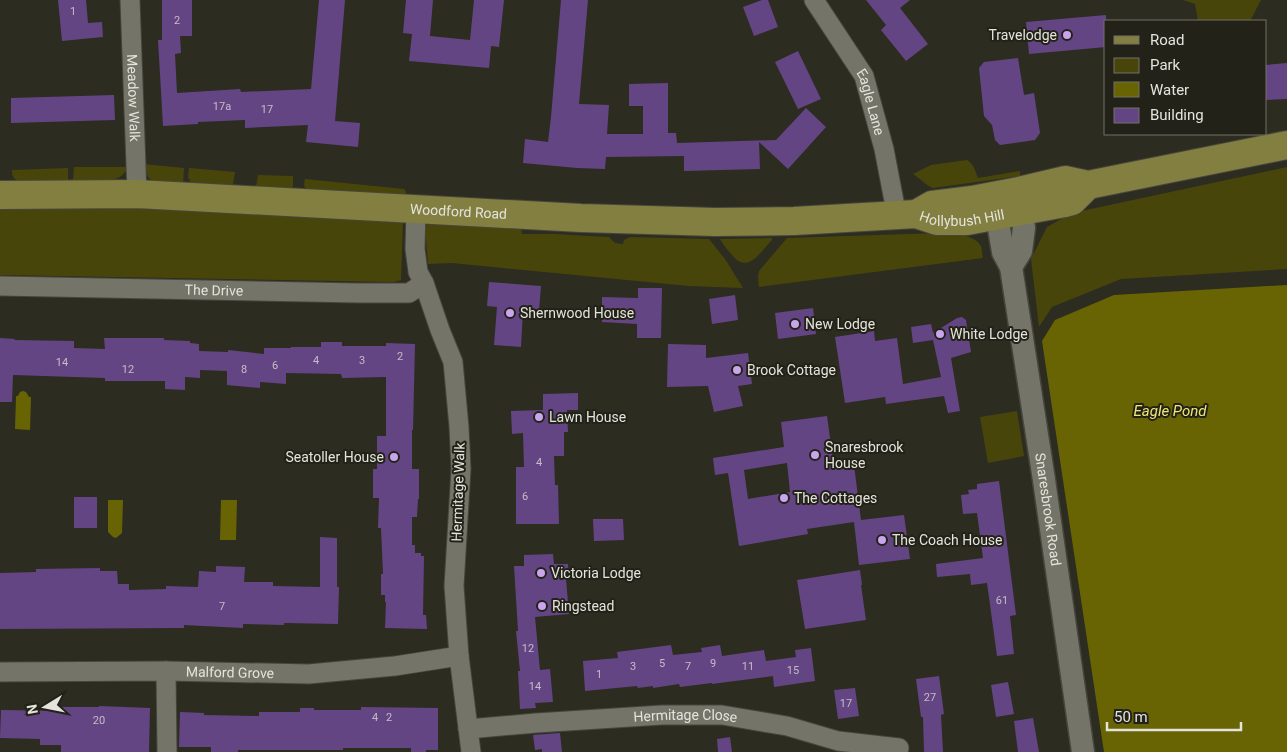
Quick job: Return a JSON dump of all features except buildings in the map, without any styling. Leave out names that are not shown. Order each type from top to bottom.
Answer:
[{"type":"main road","name":"Hollybush Hill","points":[[906,215],[937,221],[966,221],[1008,203],[1072,201],[1088,185],[1287,145]]},
{"type":"main road","name":"Woodford Road","points":[[0,195],[137,194],[598,219],[714,222],[794,221],[906,215]]},
{"type":"street","name":"Meadow Walk","points":[[130,0],[137,194]]},
{"type":"street","name":"Eagle Lane","points":[[814,0],[864,76],[884,150],[894,200],[906,215]]},
{"type":"street","name":"Snaresbrook Road","points":[[1008,203],[1024,228],[1021,251],[1010,268],[1043,470],[1083,752]]},
{"type":"street","name":"Hermitage Walk","points":[[416,209],[415,249],[418,272],[424,283],[452,362],[457,409],[461,469],[454,586],[459,656],[471,752]]},
{"type":"street","name":"The Drive","points":[[0,286],[410,293],[424,283]]},
{"type":"street","name":"Malford Grove","points":[[0,672],[166,671],[309,674],[394,666],[459,656]]},
{"type":"street","points":[[166,671],[167,752]]},
{"type":"street","name":"Hermitage Close","points":[[468,729],[662,716],[722,715],[787,726],[838,741],[899,748]]},
{"type":"green space","points":[[1183,0],[1261,0],[1251,20],[1198,20],[1195,4]]},
{"type":"green space","points":[[967,160],[973,166],[978,178],[1020,171],[1020,176],[933,188],[913,174],[931,165]]},
{"type":"green space","points":[[143,164],[184,168],[183,184],[154,182],[148,177]]},
{"type":"green space","points":[[74,167],[129,167],[118,178],[96,181],[73,180]]},
{"type":"green space","points":[[1287,167],[1287,269],[1121,279],[1052,307],[1039,327],[1031,259],[1047,227],[1072,213]]},
{"type":"green space","points":[[68,168],[68,180],[19,181],[14,178],[12,172],[12,170]]},
{"type":"green space","points":[[189,168],[235,172],[233,184],[231,186],[190,185],[190,179],[188,179]]},
{"type":"green space","points":[[258,175],[293,176],[293,186],[291,189],[256,187]]},
{"type":"green space","points":[[305,179],[404,189],[406,192],[402,196],[308,191],[304,186]]},
{"type":"green space","points":[[69,206],[189,209],[403,221],[401,280],[393,282],[0,275],[0,208]]},
{"type":"green space","points":[[433,222],[521,228],[522,234],[609,237],[615,243],[623,244],[624,240],[630,237],[709,239],[725,259],[743,288],[689,286],[452,263],[428,264],[425,226]]},
{"type":"green space","points":[[940,233],[963,235],[973,239],[981,246],[983,258],[759,287],[759,271],[787,238]]},
{"type":"green space","points":[[772,238],[754,260],[743,263],[732,255],[720,239]]},
{"type":"green space","points":[[1017,411],[1024,456],[988,463],[980,417]]},
{"type":"water","name":"Eagle Pond","points":[[1287,285],[1287,752],[1104,752],[1042,341],[1055,320],[1114,295]]},
{"type":"water","points":[[23,391],[31,397],[30,430],[15,429],[16,396]]},
{"type":"water","points":[[108,500],[123,500],[122,533],[116,538],[108,532]]},
{"type":"water","points":[[221,500],[237,500],[236,540],[220,540]]},
{"type":"place","name":"Travelodge","points":[[1067,35]]},
{"type":"place","name":"Shernwood House","points":[[510,313]]},
{"type":"place","name":"New Lodge","points":[[795,324]]},
{"type":"place","name":"White Lodge","points":[[940,334]]},
{"type":"place","name":"Brook Cottage","points":[[737,370]]},
{"type":"place","name":"Lawn House","points":[[539,417]]},
{"type":"place","name":"Snaresbrook House","points":[[815,455]]},
{"type":"place","name":"Seatoller House","points":[[394,457]]},
{"type":"place","name":"The Cottages","points":[[784,498]]},
{"type":"place","name":"The Coach House","points":[[882,540]]},
{"type":"place","name":"Victoria Lodge","points":[[541,573]]},
{"type":"place","name":"Ringstead","points":[[542,606]]}]
